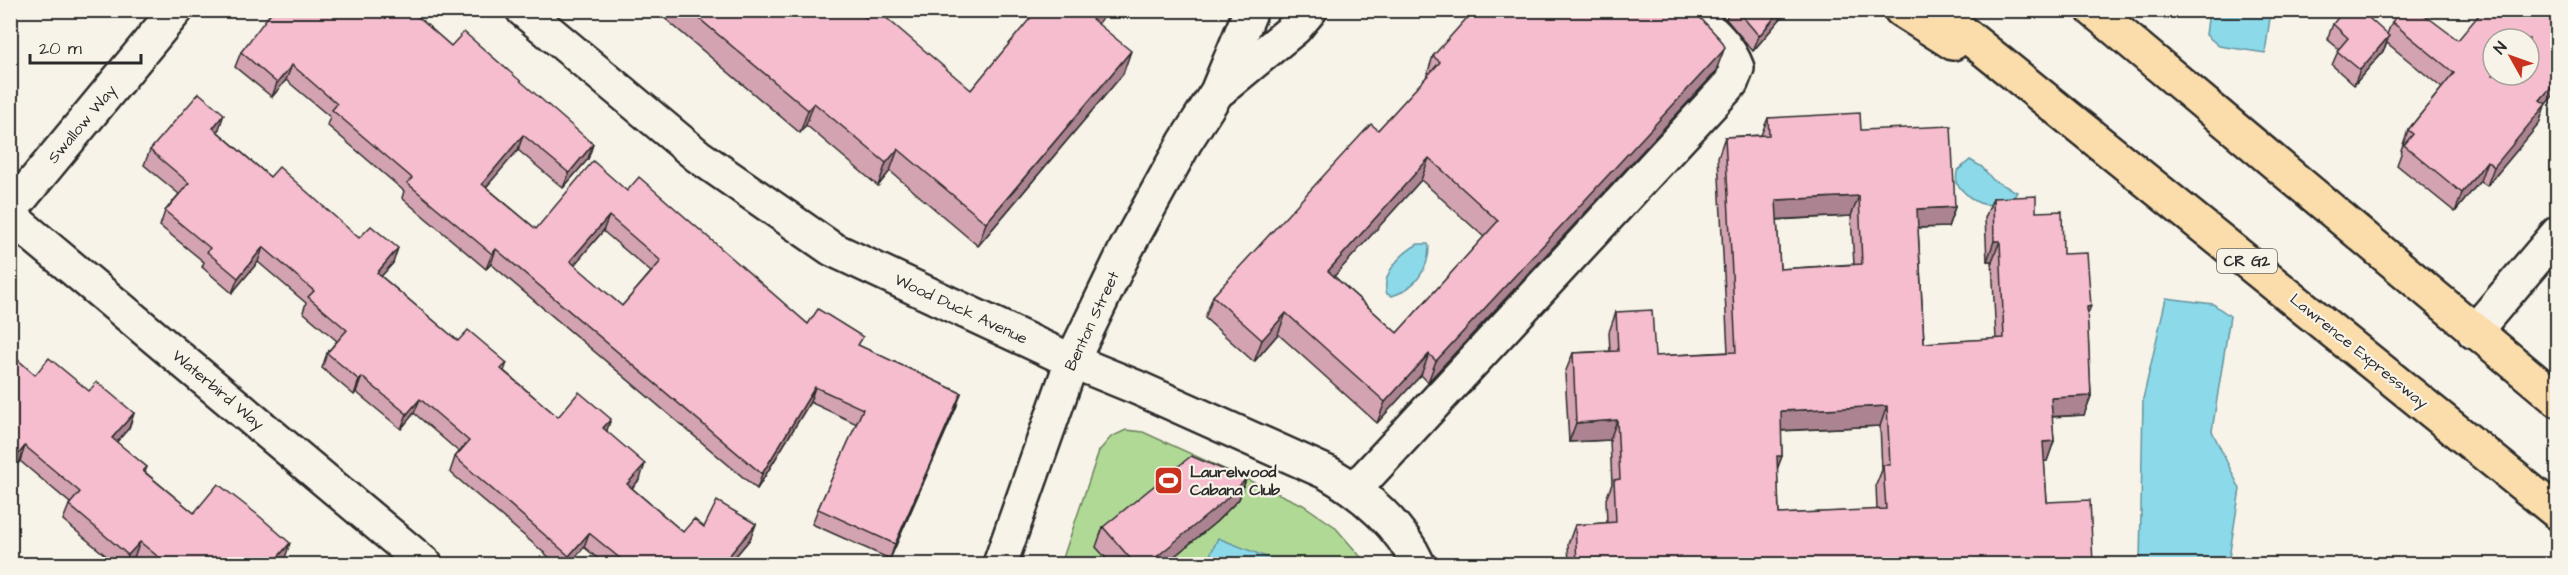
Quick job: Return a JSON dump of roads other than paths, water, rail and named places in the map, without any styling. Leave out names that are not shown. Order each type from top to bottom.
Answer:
[{"type":"highway","points":[[1901,10],[2059,111]]},
{"type":"highway","name":"Lawrence Expressway","points":[[1935,10],[2558,513]]},
{"type":"highway","points":[[2093,10],[2474,332],[2558,400]]},
{"type":"highway","points":[[2109,10],[2144,53]]},
{"type":"street","name":"Swallow Way","points":[[10,210],[177,10]]},
{"type":"street","name":"Wood Duck Avenue","points":[[523,10],[698,156],[832,249],[1072,361],[1307,464],[1355,489],[1409,543],[1418,564]]},
{"type":"street","name":"Benton Street","points":[[1000,564],[1072,361],[1126,249],[1185,142],[1217,92],[1251,10]]},
{"type":"street","name":"Benton Street","points":[[1217,92],[1295,28],[1310,10]]},
{"type":"street","points":[[1355,489],[1731,84],[1737,68],[1732,53],[1716,34],[1688,10]]},
{"type":"street","name":"Waterbird Way","points":[[10,216],[424,564]]},
{"type":"street","points":[[2474,332],[2558,233]]},
{"type":"water","points":[[2209,11],[2271,11],[2265,53],[2219,46],[2206,35]]},
{"type":"water","points":[[1970,160],[1982,167],[1993,180],[2017,192],[2011,202],[1986,205],[1973,200],[1962,190],[1956,183],[1957,171]]},
{"type":"water","points":[[1418,244],[1428,244],[1429,247],[1423,271],[1407,289],[1392,296],[1387,294],[1387,279],[1394,265]]},
{"type":"water","points":[[2166,298],[2213,304],[2230,316],[2212,431],[2240,489],[2228,564],[2140,564],[2143,399]]},
{"type":"water","points":[[1218,538],[1284,564],[1206,564]]},
{"type":"place","name":"Laurelwood Cabana Club","points":[[1169,481]]}]
